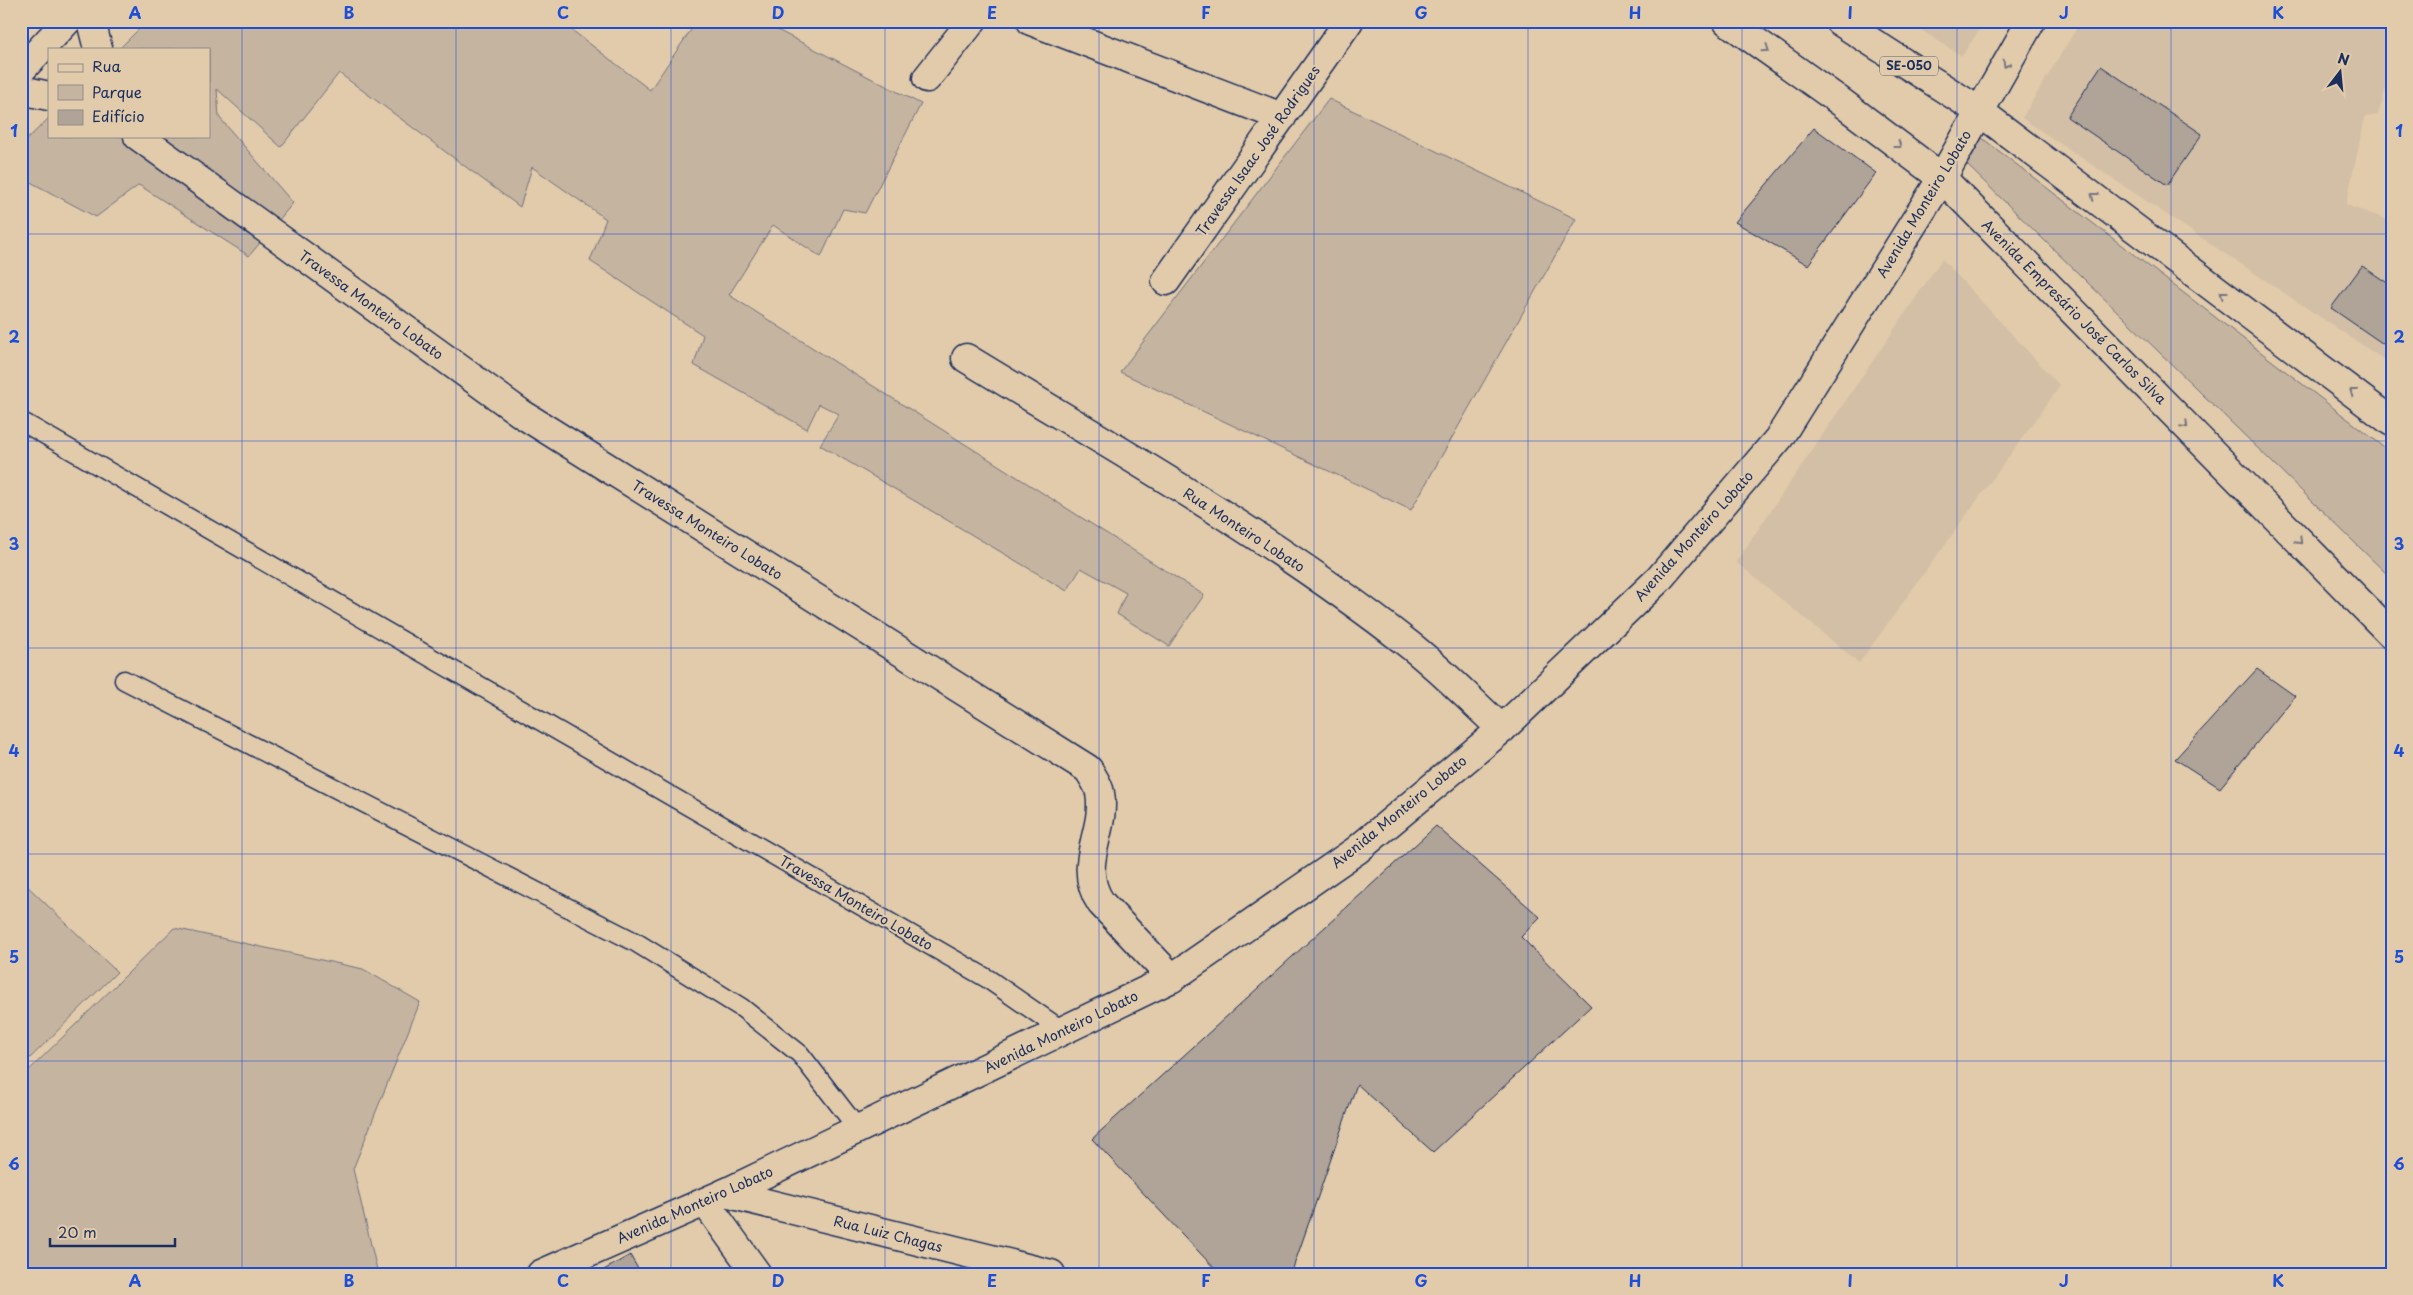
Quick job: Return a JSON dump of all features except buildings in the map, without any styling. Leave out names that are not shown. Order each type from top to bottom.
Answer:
[{"type":"street","points":[[21,70],[67,21]]},
{"type":"street","points":[[91,21],[98,48]]},
{"type":"street","points":[[927,78],[972,21]]},
{"type":"street","points":[[1031,21],[1282,117]]},
{"type":"street","name":"Travessa Isaac José Rodrigues","points":[[1166,281],[1349,21]]},
{"type":"street","name":"Avenida Empresário José Carlos Silva","points":[[1727,21],[1841,102],[1942,178],[2392,635]]},
{"type":"street","name":"SE-050","points":[[1839,21],[1979,111]]},
{"type":"street","name":"Avenida Monteiro Lobato","points":[[541,1274],[715,1198],[1172,978],[1357,850],[1502,729],[1659,579],[1779,438],[1942,178],[2031,21]]},
{"type":"street","points":[[21,90],[48,96]]},
{"type":"street","points":[[1979,111],[2392,422]]},
{"type":"street","name":"Travessa Monteiro Lobato","points":[[141,138],[522,414],[1088,769],[1100,791],[1101,812],[1090,874],[1093,890],[1101,902],[1172,978]]},
{"type":"street","name":"Rua Monteiro Lobato","points":[[966,358],[1152,470],[1306,570],[1408,644],[1502,729]]},
{"type":"street","points":[[715,1198],[757,1274]]},
{"type":"street","name":"Rua Luiz Chagas","points":[[715,1198],[1051,1274]]},
{"type":"lane","name":"Travessa Monteiro Lobato","points":[[21,421],[988,979],[1063,1031]]},
{"type":"lane","points":[[124,680],[661,958],[742,1008],[800,1054],[858,1129]]},
{"type":"shaded area","points":[[1907,21],[1985,21],[1962,56]]},
{"type":"shaded area","points":[[2081,21],[2360,21],[2392,32],[2392,67],[2378,115],[2365,117],[2346,205],[2392,221],[2392,365],[2022,118]]},
{"type":"shaded area","points":[[1942,259],[2060,386],[1859,663],[1736,562]]},
{"type":"green space","points":[[147,21],[560,21],[650,90],[697,21],[760,21],[921,104],[865,213],[843,209],[821,257],[773,225],[729,295],[1204,595],[1169,646],[1117,614],[1126,593],[1081,568],[1067,591],[820,445],[839,414],[819,404],[807,429],[694,365],[703,335],[590,261],[606,219],[532,167],[520,207],[339,73],[281,147],[217,89],[219,117],[293,203],[249,256],[139,185],[96,217],[21,177],[21,145],[48,119],[48,138],[210,138],[210,48],[120,48]]},
{"type":"green space","points":[[1329,99],[1576,219],[1411,510],[1120,372]]},
{"type":"green space","points":[[1982,138],[2392,453],[2392,579],[1967,165]]},
{"type":"green space","points":[[21,880],[117,972],[21,1067]]},
{"type":"green space","points":[[174,928],[363,969],[420,1002],[353,1169],[378,1274],[21,1274],[21,1078]]}]
